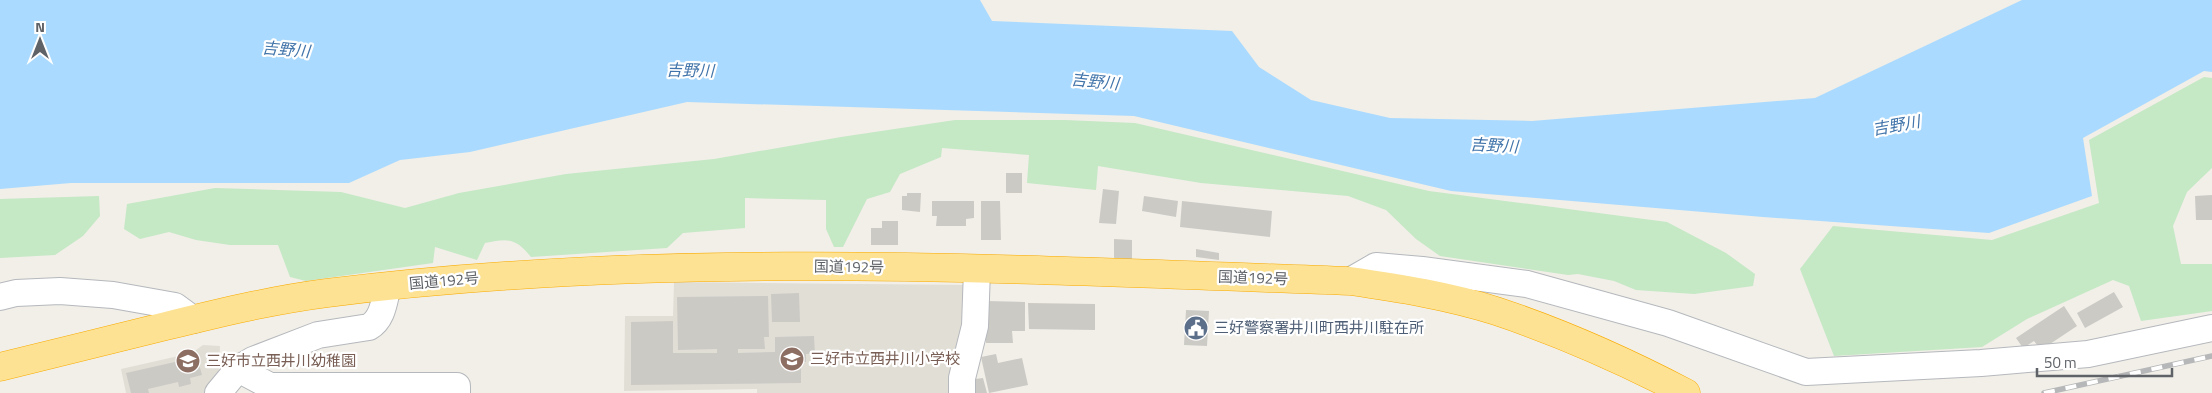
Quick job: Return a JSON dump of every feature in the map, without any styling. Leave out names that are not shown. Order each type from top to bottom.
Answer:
[{"type":"highway","name":"国道192号","points":[[0,367],[258,304],[388,286],[456,278],[649,269],[837,265],[1350,281],[1401,288],[1495,311],[1591,347],[1675,387]]},
{"type":"street","points":[[1350,281],[1376,266],[1527,284],[1668,323],[1806,372],[1981,363],[2088,354],[2212,328]]},
{"type":"street","points":[[962,393],[962,378],[975,326],[977,270]]},
{"type":"street","points":[[218,393],[238,369],[253,360],[318,336],[369,327],[376,323],[382,312],[388,286]]},
{"type":"street","points":[[0,297],[16,293],[60,291],[113,295],[175,306],[194,320]]},
{"type":"street","points":[[238,369],[270,386],[457,386],[457,393]]},
{"type":"shaded area","name":"三好市立西井川小学校","points":[[674,282],[969,285],[953,393],[757,393],[757,389],[624,391],[625,316],[673,316]]},
{"type":"shaded area","name":"三好市立西井川幼稚園","points":[[203,345],[220,346],[218,385],[210,393],[126,393],[121,369],[192,353]]},
{"type":"green space","points":[[2204,77],[2212,78],[2212,168],[2187,192],[2173,226],[2181,264],[2212,264],[2212,311],[2141,321],[2129,286],[2113,280],[2027,319],[1982,347],[1834,356],[1800,269],[1833,226],[1992,240],[2099,203],[2089,140]]},
{"type":"green space","points":[[955,120],[1065,120],[1135,123],[1429,191],[1667,222],[1726,253],[1755,274],[1753,286],[1694,294],[1636,290],[1614,281],[1578,274],[1568,275],[1440,256],[1416,239],[1386,210],[1348,196],[1201,183],[1098,166],[1096,190],[1027,183],[1029,155],[942,148],[941,157],[900,174],[890,192],[867,199],[843,247],[834,247],[826,229],[826,200],[745,198],[745,228],[683,233],[667,248],[531,257],[516,243],[500,240],[485,243],[477,260],[435,247],[433,263],[306,281],[290,277],[278,245],[230,245],[196,240],[169,232],[140,239],[124,229],[127,204],[215,188],[341,192],[405,208],[459,193],[566,174],[714,159]]},
{"type":"green space","points":[[99,196],[100,216],[83,236],[55,255],[0,258],[0,199]]},
{"type":"water","name":"吉野川","points":[[0,0],[980,0],[992,21],[1232,31],[1259,67],[1311,100],[1390,118],[1532,121],[1815,98],[2022,0],[2212,0],[2212,72],[2204,71],[2083,138],[2092,196],[1989,233],[1763,217],[1451,191],[1134,116],[687,102],[470,152],[400,160],[349,183],[71,183],[0,189]]},
{"type":"building","points":[[1006,173],[1022,173],[1022,193],[1006,193]]},
{"type":"building","points":[[1103,189],[1119,191],[1116,224],[1099,223]]},
{"type":"building","points":[[907,193],[921,193],[920,212],[902,210],[902,196],[907,196]]},
{"type":"building","points":[[2212,195],[2212,220],[2196,220],[2195,196]]},
{"type":"building","points":[[1144,196],[1178,201],[1176,217],[1142,211]]},
{"type":"building","points":[[932,201],[974,201],[974,218],[966,219],[966,226],[936,226],[937,216],[932,216]]},
{"type":"building","points":[[981,201],[1000,201],[1001,240],[981,240]]},
{"type":"building","points":[[1182,201],[1272,211],[1270,237],[1180,227]]},
{"type":"building","points":[[882,221],[898,221],[898,245],[871,245],[871,228],[882,228]]},
{"type":"building","points":[[1114,239],[1132,240],[1132,262],[1114,262]]},
{"type":"building","points":[[1196,249],[1219,253],[1219,260],[1196,257]]},
{"type":"building","points":[[2114,292],[2123,307],[2085,328],[2077,313]]},
{"type":"building","points":[[799,293],[800,322],[772,322],[771,294]]},
{"type":"building","points":[[768,296],[769,337],[764,337],[765,349],[738,349],[738,353],[775,352],[775,337],[814,336],[815,354],[806,354],[806,362],[801,362],[801,383],[631,385],[631,322],[673,321],[673,353],[717,353],[717,349],[678,350],[677,297]]},
{"type":"building","points":[[986,301],[1025,302],[1025,331],[1012,331],[1013,343],[986,343]]},
{"type":"building","points":[[1028,303],[1095,304],[1095,330],[1029,329]]},
{"type":"building","points":[[2064,306],[2077,326],[2041,350],[2034,341],[2023,348],[2016,338]]},
{"type":"building","name":"三好警察署井川町西井川駐在所","points":[[1186,310],[1209,311],[1207,346],[1184,345]]},
{"type":"building","points":[[996,354],[998,363],[1022,358],[1028,385],[989,393],[981,357]]},
{"type":"building","points":[[197,357],[202,375],[190,378],[191,384],[179,387],[178,382],[148,389],[149,393],[131,393],[126,373]]},
{"type":"building","points":[[983,378],[987,393],[971,393],[968,380]]},
{"type":"railway","points":[[2044,393],[2212,356]]},
{"type":"place","name":"三好警察署井川町西井川駐在所","points":[[1196,328]]},
{"type":"place","name":"三好市立西井川小学校","points":[[792,359]]},
{"type":"place","name":"三好市立西井川幼稚園","points":[[188,361]]}]
